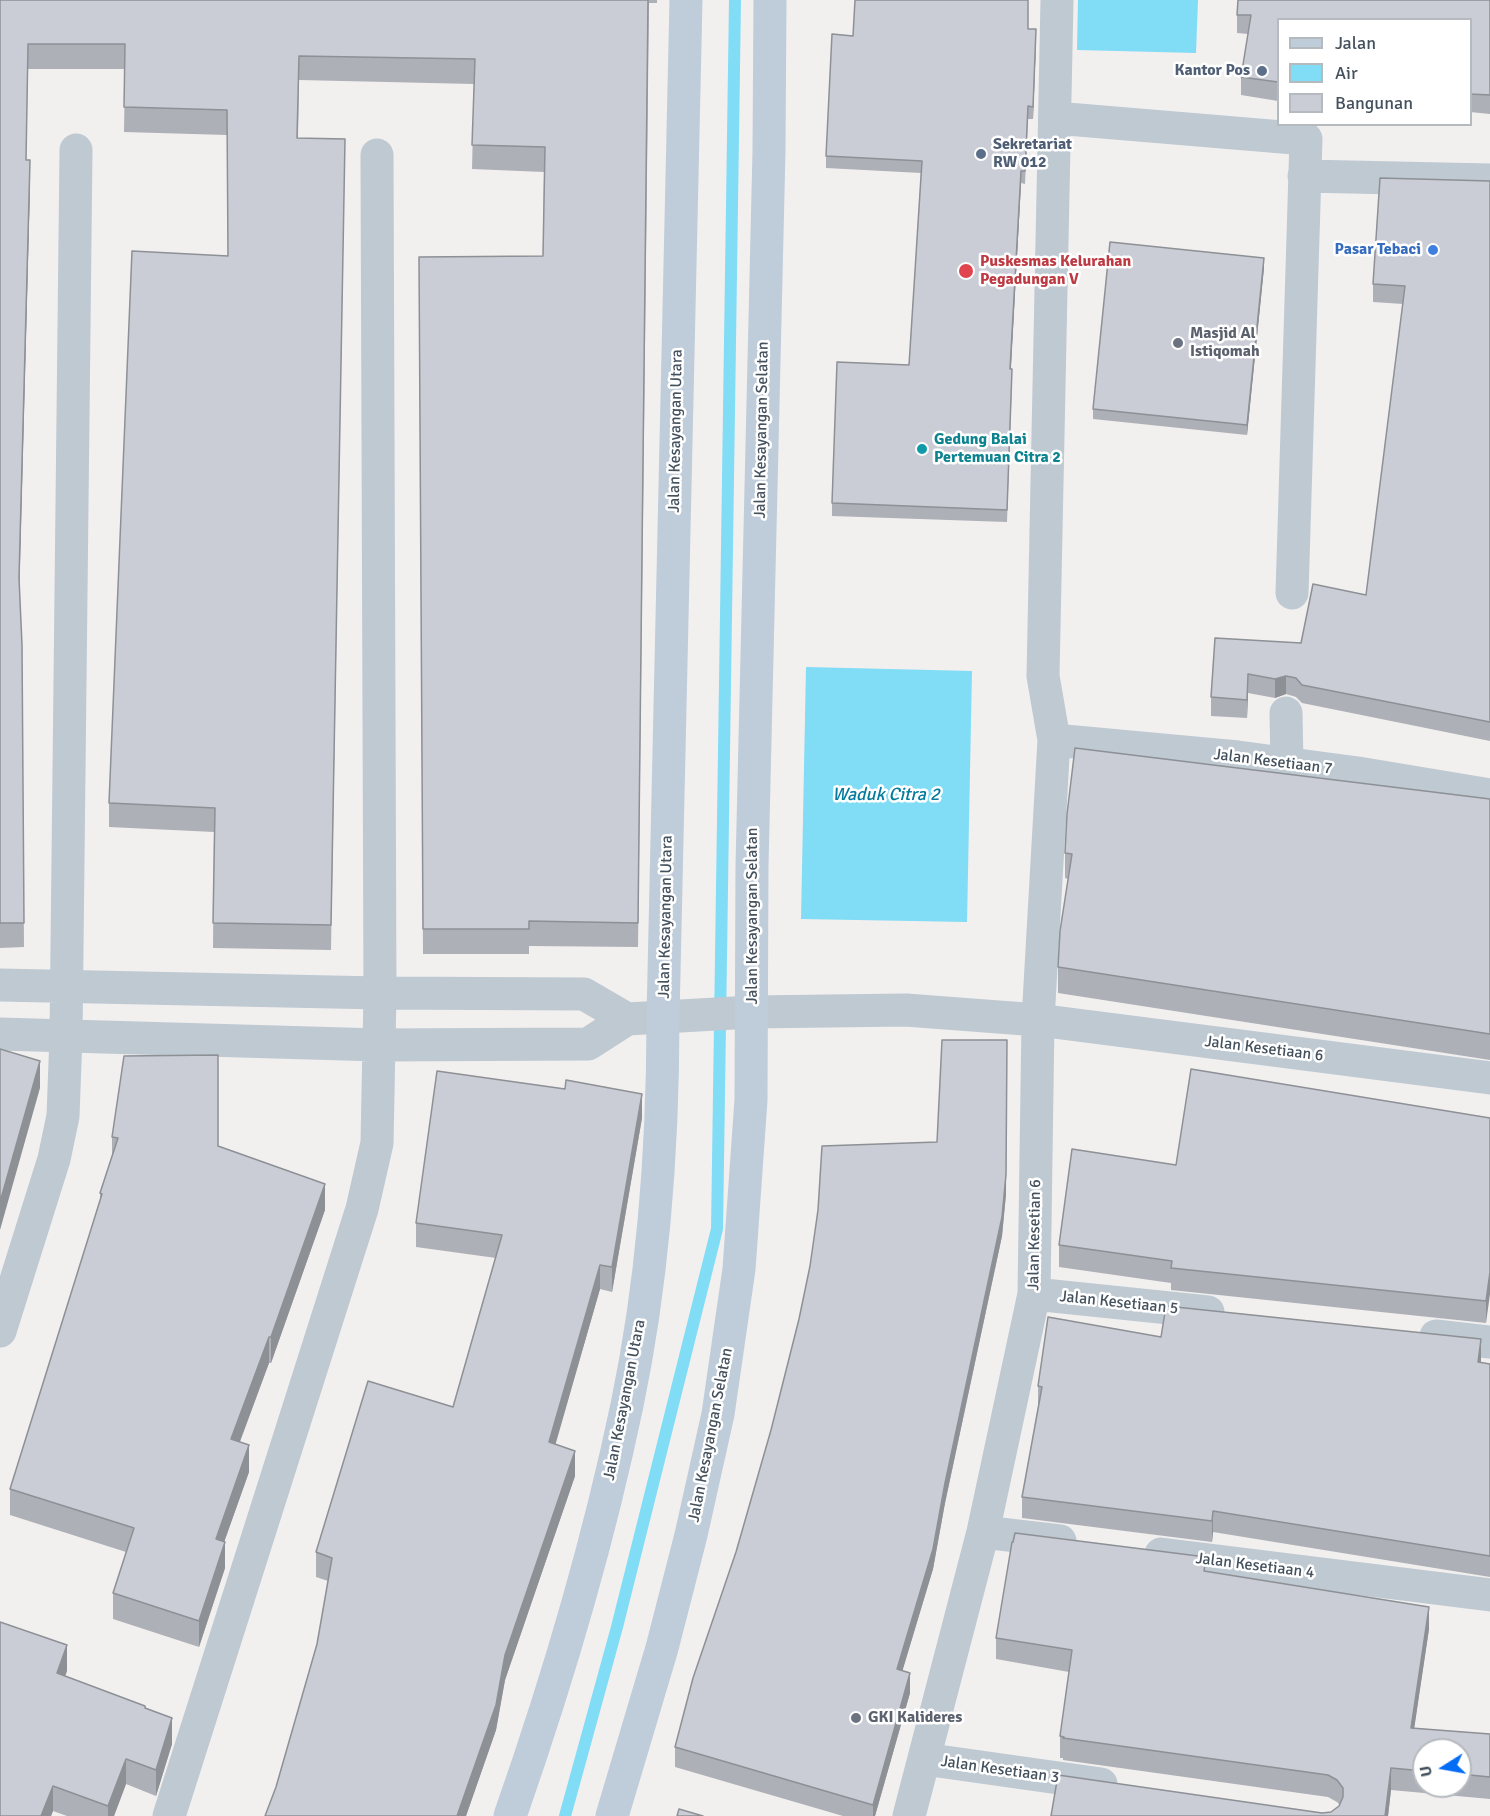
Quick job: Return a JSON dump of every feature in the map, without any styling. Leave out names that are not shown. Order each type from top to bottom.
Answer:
[{"type":"street","name":"Jalan Kesayangan Utara","points":[[510,1816],[561,1659],[596,1534],[627,1404],[639,1337],[652,1239],[663,1074],[671,1016],[686,0]]},
{"type":"street","name":"Jalan Kesayangan Selatan","points":[[612,1816],[662,1648],[691,1535],[718,1414],[739,1269],[751,1100],[743,1013],[752,866],[769,151],[770,0]]},
{"type":"street","name":"Jalan Kesetian 6","points":[[909,1816],[983,1532],[1034,1294],[1038,1020],[1054,740],[1043,676],[1057,0]]},
{"type":"street","points":[[1055,118],[1306,139],[1292,593]]},
{"type":"street","points":[[0,1331],[54,1159],[63,1116],[67,987],[76,150]]},
{"type":"street","points":[[169,1816],[362,1209],[377,1143],[380,993],[377,155]]},
{"type":"street","points":[[1304,176],[1490,180]]},
{"type":"street","points":[[1286,712],[1287,764]]},
{"type":"street","name":"Jalan Kesetiaan 7","points":[[1054,740],[1226,756],[1358,773],[1490,795]]},
{"type":"street","points":[[0,985],[380,993],[584,994],[627,1019],[588,1044],[379,1045],[0,1034]]},
{"type":"street","name":"Jalan Kesetiaan 6","points":[[627,1019],[743,1013],[906,1010],[1038,1020],[1490,1078]]},
{"type":"street","name":"Jalan Kesetiaan 5","points":[[1034,1294],[1233,1315]]},
{"type":"street","points":[[1408,1333],[1490,1342]]},
{"type":"street","points":[[983,1532],[1089,1545]]},
{"type":"street","name":"Jalan Kesetiaan 4","points":[[1137,1551],[1490,1595]]},
{"type":"street","name":"Jalan Kesetiaan 3","points":[[924,1760],[1125,1788]]},
{"type":"water","points":[[1078,0],[1198,0],[1196,53],[1077,50]]},
{"type":"water","name":"Waduk Citra 2","points":[[806,667],[972,671],[967,922],[801,919]]},
{"type":"building","points":[[0,0],[648,0],[638,923],[529,921],[529,929],[423,929],[419,257],[543,256],[545,147],[472,145],[475,59],[299,56],[297,138],[345,139],[331,925],[213,923],[215,808],[109,803],[132,251],[228,256],[227,110],[124,107],[125,44],[28,44],[26,160],[30,160],[19,578],[22,645],[24,923],[0,923]]},
{"type":"building","points":[[855,0],[1028,0],[1028,29],[1036,29],[1033,107],[1028,106],[1025,171],[1021,171],[1010,369],[1012,369],[1007,510],[832,503],[837,362],[909,365],[922,161],[826,156],[832,34],[853,36]]},
{"type":"building","points":[[1238,0],[1490,0],[1490,95],[1472,94],[1472,18],[1277,18],[1277,82],[1241,77],[1251,15],[1237,15]]},
{"type":"building","points":[[1380,178],[1490,181],[1490,722],[1302,685],[1296,678],[1286,676],[1275,679],[1248,674],[1247,700],[1211,697],[1215,638],[1301,643],[1313,584],[1366,595],[1405,286],[1373,284]]},
{"type":"building","name":"Masjid Al Istiqomah","points":[[1110,242],[1264,258],[1247,425],[1093,409]]},
{"type":"building","points":[[1075,748],[1490,799],[1490,1034],[1058,967],[1060,931],[1072,854],[1065,853]]},
{"type":"building","points":[[942,1040],[1007,1040],[1006,1174],[1002,1217],[933,1549],[897,1669],[910,1673],[873,1805],[675,1747],[693,1678],[736,1552],[771,1430],[799,1319],[818,1210],[822,1146],[937,1142]]},
{"type":"building","points":[[0,1049],[40,1061],[0,1202]]},
{"type":"building","points":[[218,1055],[218,1146],[325,1184],[271,1337],[269,1337],[231,1439],[249,1445],[216,1539],[225,1542],[199,1621],[113,1593],[134,1528],[10,1489],[118,1138],[112,1137],[124,1056]]},
{"type":"building","points":[[1191,1069],[1490,1118],[1490,1272],[1486,1301],[1171,1268],[1172,1261],[1059,1245],[1072,1149],[1176,1165]]},
{"type":"building","points":[[437,1071],[565,1089],[566,1080],[642,1094],[612,1267],[600,1265],[549,1442],[575,1451],[505,1655],[496,1705],[457,1816],[265,1816],[276,1787],[317,1644],[332,1558],[316,1552],[368,1381],[453,1407],[502,1235],[416,1223]]},
{"type":"building","points":[[1166,1306],[1481,1339],[1478,1362],[1490,1364],[1490,1556],[1213,1511],[1212,1521],[1022,1497],[1042,1387],[1038,1386],[1048,1317],[1161,1337]]},
{"type":"building","points":[[1015,1533],[1206,1557],[1204,1571],[1429,1607],[1411,1728],[1490,1734],[1490,1777],[1472,1775],[1472,1738],[1412,1738],[1412,1770],[1391,1768],[1385,1816],[1051,1816],[1058,1775],[1322,1813],[1331,1812],[1339,1806],[1343,1797],[1343,1788],[1337,1780],[1328,1775],[1060,1736],[1072,1650],[996,1638]]},
{"type":"building","points":[[0,1622],[67,1645],[57,1673],[172,1718],[156,1770],[126,1759],[108,1806],[53,1786],[41,1816],[0,1816]]},
{"type":"building","points":[[679,1809],[703,1816],[677,1816]]},
{"type":"waterway","points":[[565,1816],[617,1627],[717,1229],[735,0]]},
{"type":"place","name":"Kantor Pos","points":[[1262,71]]},
{"type":"place","name":"Sekretariat RW 012","points":[[981,154]]},
{"type":"place","name":"Pasar Tebaci","points":[[1433,250]]},
{"type":"place","name":"Puskesmas Kelurahan Pegadungan V","points":[[966,271]]},
{"type":"place","name":"Masjid Al Istiqomah","points":[[1178,343]]},
{"type":"place","name":"Gedung Balai Pertemuan Citra 2","points":[[922,449]]},
{"type":"place","name":"GKI Kalideres","points":[[856,1718]]}]
